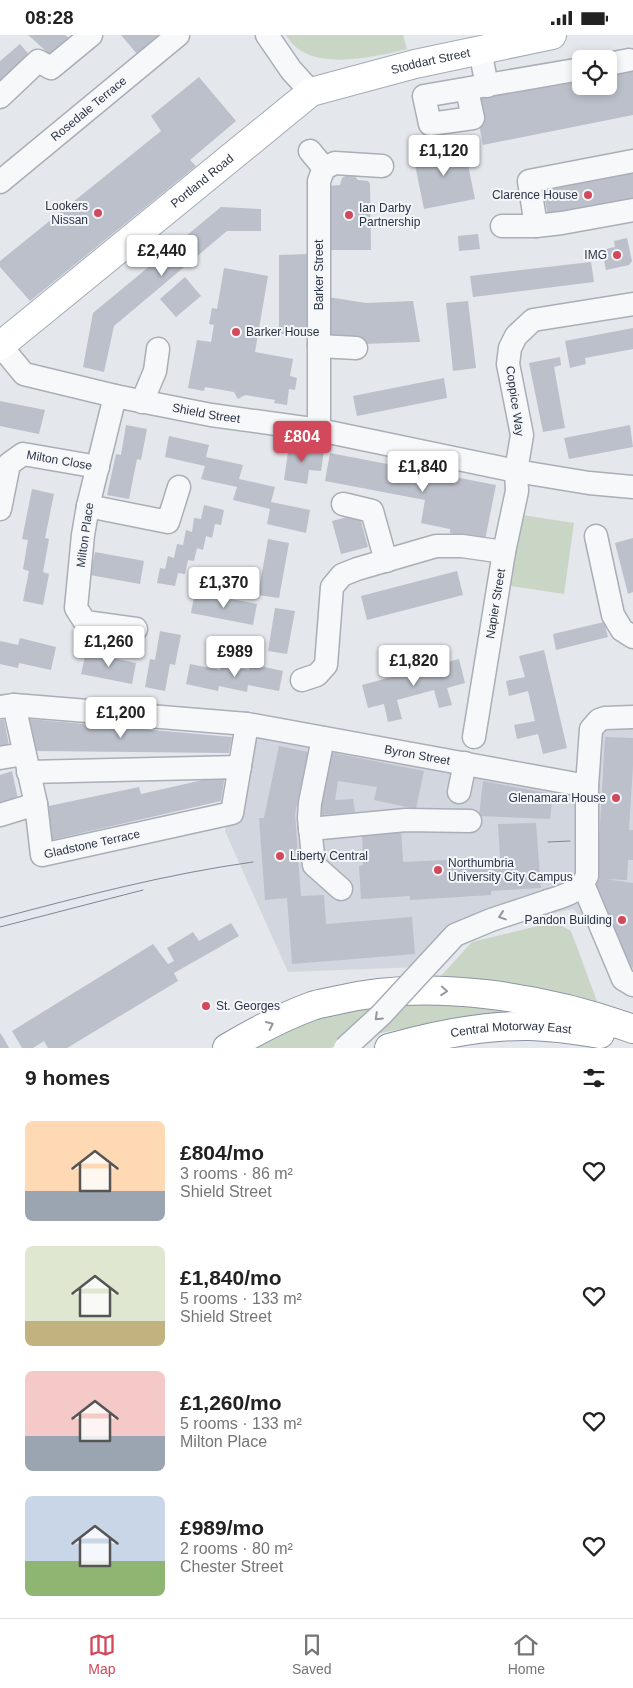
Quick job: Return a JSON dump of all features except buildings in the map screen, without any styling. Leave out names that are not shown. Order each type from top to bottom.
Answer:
[{"type":"main road","name":"Stoddart Street","points":[[311,92],[415,64],[552,35]]},
{"type":"main road","name":"Portland Road","points":[[0,346],[311,92]]},
{"type":"main road","points":[[227,1048],[260,1029],[313,1005],[357,995],[412,989],[526,1000],[601,1017],[633,1029]]},
{"type":"main road","name":"Central Motorway East","points":[[389,1048],[457,1032],[496,1027],[530,1026],[558,1028],[633,1039]]},
{"type":"street","points":[[0,97],[38,61],[51,68],[91,35]]},
{"type":"street","name":"Rosedale Terrace","points":[[0,182],[178,35]]},
{"type":"street","points":[[268,35],[291,69],[311,92]]},
{"type":"street","points":[[480,50],[477,88],[572,71]]},
{"type":"street","points":[[536,226],[529,181],[633,161]]},
{"type":"street","name":"Barker Street","points":[[319,430],[318,167],[335,163],[382,166]]},
{"type":"street","points":[[502,226],[536,226],[633,210]]},
{"type":"street","name":"Coppice Way","points":[[516,471],[522,435],[508,364],[510,348],[516,336],[533,320],[633,304]]},
{"type":"street","name":"Shield Street","points":[[0,346],[24,374],[115,396],[211,415],[319,430],[516,471],[589,483],[633,487]]},
{"type":"street","points":[[319,346],[356,348]]},
{"type":"street","points":[[142,402],[155,371],[158,349]]},
{"type":"street","name":"Milton Place","points":[[115,396],[88,506],[83,535],[76,608],[85,621],[136,629]]},
{"type":"street","name":"Milton Close","points":[[0,509],[9,464],[23,454],[98,467]]},
{"type":"street","name":"Napier Street","points":[[474,737],[504,551],[517,491],[516,471]]},
{"type":"street","points":[[88,506],[168,521],[179,487]]},
{"type":"street","points":[[343,504],[372,511],[386,561]]},
{"type":"street","points":[[596,536],[613,615],[622,630],[633,637]]},
{"type":"street","points":[[302,680],[317,675],[326,665],[332,587],[342,575],[436,547],[462,546],[504,551]]},
{"type":"street","name":"Byron Street","points":[[7,706],[247,724],[588,786]]},
{"type":"street","name":"Gladstone Terrace","points":[[7,706],[26,763],[36,804],[42,855],[232,813],[240,767]]},
{"type":"street","points":[[345,1048],[381,1015],[456,935],[491,920],[566,895],[583,884],[587,876],[591,729],[599,720],[605,718],[633,717]]},
{"type":"street","points":[[0,758],[26,763],[240,767],[247,724]]},
{"type":"street","points":[[323,738],[310,803],[310,829],[314,865],[341,889]]},
{"type":"street","points":[[459,792],[465,763]]},
{"type":"street","points":[[0,815],[36,804]]},
{"type":"street","points":[[310,829],[406,820],[470,821]]},
{"type":"street","points":[[583,884],[623,979],[633,985]]},
{"type":"shaded area","name":"Northumbria University City Campus","points":[[247,724],[587,786],[599,739],[606,727],[633,729],[633,969],[573,909],[500,925],[419,967],[288,972],[225,831]]},
{"type":"green space","points":[[286,35],[403,35],[407,49],[377,56],[342,60],[325,59],[309,55],[296,47]]},
{"type":"green space","points":[[522,515],[574,523],[564,594],[511,586]]},
{"type":"green space","points":[[554,922],[571,931],[598,1004],[504,982],[440,977],[472,942]]},
{"type":"green space","points":[[416,996],[515,1011],[370,1035],[344,1041],[331,1048],[253,1048],[280,1031],[326,1014]]},
{"type":"tram line","points":[[548,842],[570,841]]},
{"type":"tram line","points":[[0,918],[157,879],[253,862]]},
{"type":"tram line","points":[[0,927],[143,890]]},
{"type":"place","name":"Clarence House","points":[[588,195]]},
{"type":"place","name":"Lookers Nissan","points":[[98,213]]},
{"type":"place","name":"Ian Darby Partnership","points":[[349,215]]},
{"type":"place","name":"IMG","points":[[617,255]]},
{"type":"place","name":"Barker House","points":[[236,332]]},
{"type":"place","name":"Glenamara House","points":[[616,798]]},
{"type":"place","name":"Liberty Central","points":[[280,856]]},
{"type":"place","name":"Northumbria University City Campus","points":[[438,870]]},
{"type":"place","name":"Pandon Building","points":[[622,920]]},
{"type":"place","name":"St. Georges","points":[[206,1006]]}]
